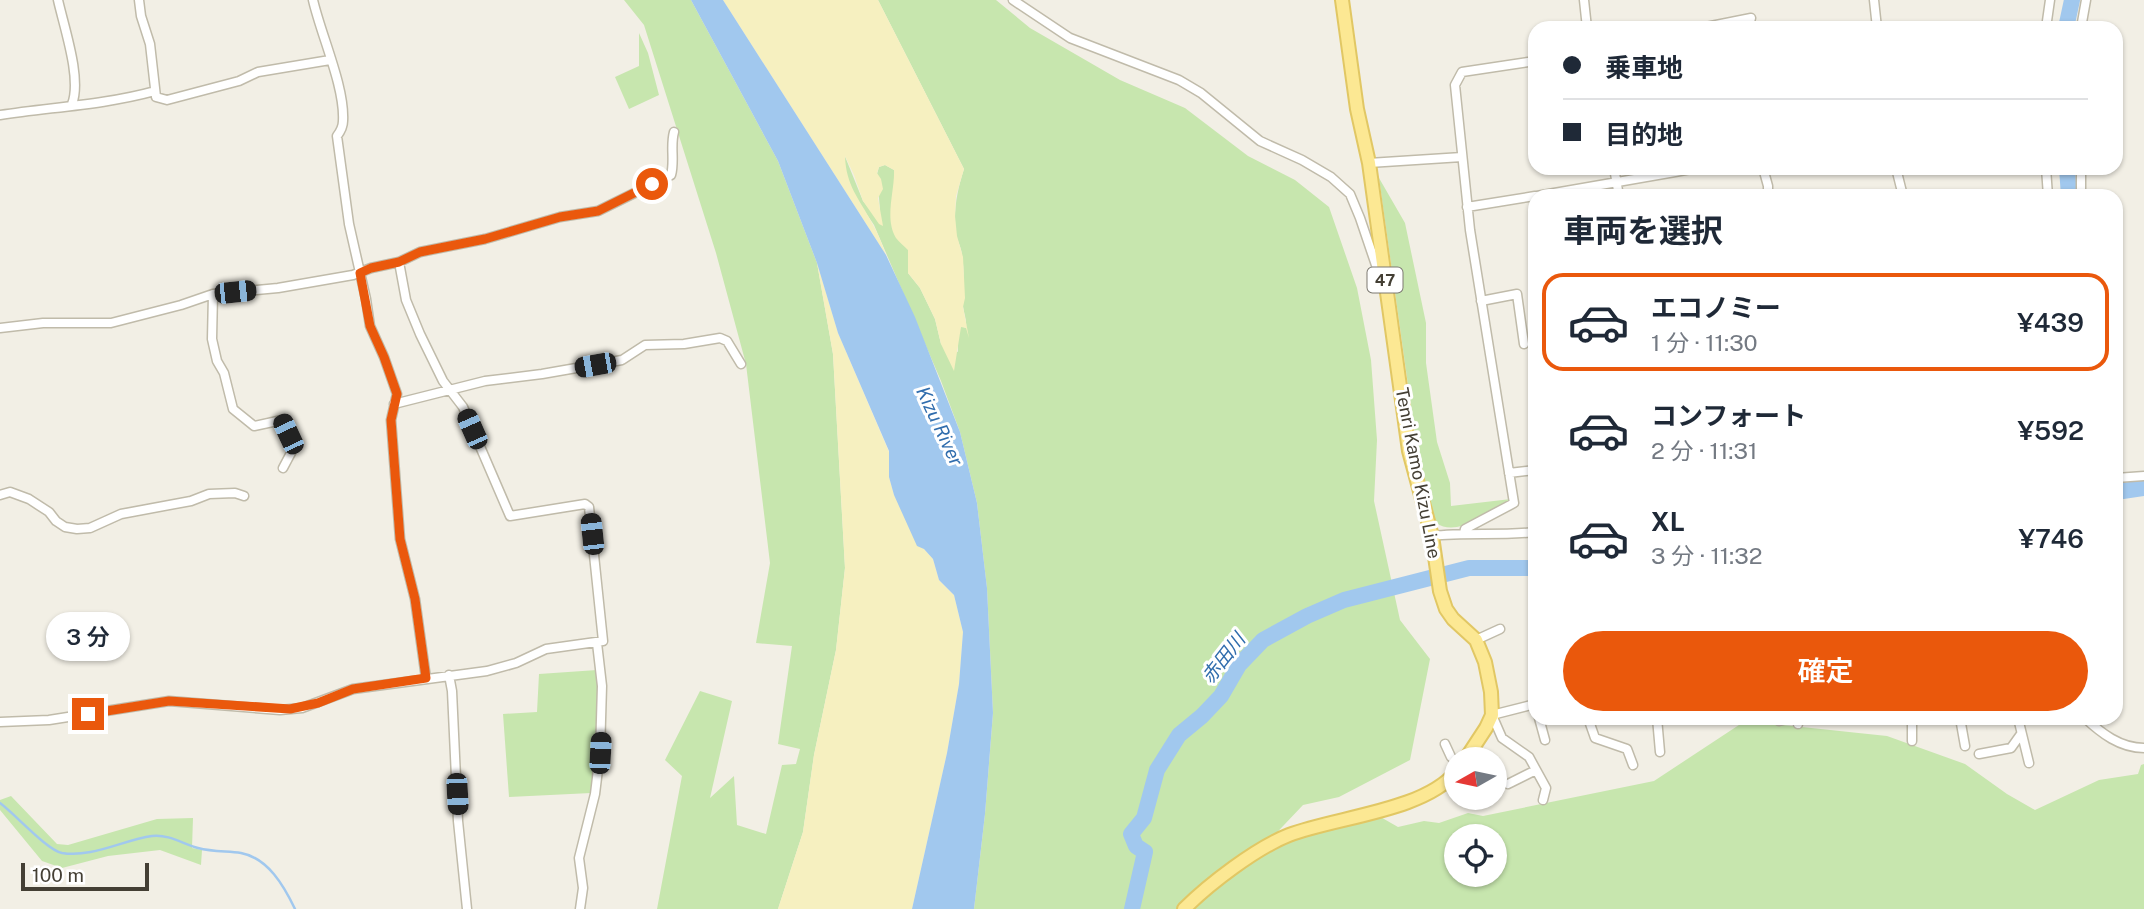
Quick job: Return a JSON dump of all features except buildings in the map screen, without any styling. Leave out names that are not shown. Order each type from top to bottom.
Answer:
[{"type":"main road","name":"Tenri Kamo Kizu Line","points":[[1342,0],[1357,109],[1369,163],[1409,451],[1432,536],[1440,592],[1453,619],[1476,640],[1485,662],[1492,715]]},
{"type":"main road","points":[[1474,747],[1492,715]]},
{"type":"main road","points":[[1184,909],[1215,882],[1264,848],[1288,836],[1411,801],[1444,785]]},
{"type":"street","points":[[58,0],[66,26],[77,93],[72,104]]},
{"type":"street","points":[[139,0],[150,44],[156,97],[167,100],[239,81],[258,72],[330,60]]},
{"type":"street","points":[[313,0],[336,74],[344,123],[337,136],[349,224],[370,326],[397,394],[391,420],[400,539],[415,599],[426,678]]},
{"type":"street","points":[[1013,0],[1070,38],[1179,80],[1201,93],[1260,141],[1318,168],[1331,177],[1350,194],[1379,274],[1385,279]]},
{"type":"street","points":[[1584,0],[1586,21]]},
{"type":"street","points":[[1874,0],[1876,21]]},
{"type":"street","points":[[2047,21],[2050,0]]},
{"type":"street","points":[[2082,21],[2086,0]]},
{"type":"street","points":[[1736,21],[1751,18],[1750,21]]},
{"type":"street","points":[[1464,533],[1465,529],[1514,503],[1467,207],[1455,85],[1459,74],[1528,62]]},
{"type":"street","points":[[0,115],[72,104],[99,103],[155,92]]},
{"type":"street","points":[[0,328],[43,323],[111,323],[213,294],[278,288],[360,273],[399,262],[420,252],[485,239],[560,217],[598,211],[671,175],[671,140],[674,132]]},
{"type":"street","points":[[1369,163],[1462,157]]},
{"type":"street","points":[[1616,175],[1618,189]]},
{"type":"street","points":[[1576,189],[1651,175]]},
{"type":"street","points":[[1467,207],[1528,197]]},
{"type":"street","points":[[0,722],[49,720],[169,701],[290,709],[318,703],[353,689],[487,671],[516,663],[546,649],[603,641],[589,507],[585,505],[510,516],[463,407],[449,389],[420,334],[406,300],[399,262]]},
{"type":"street","points":[[213,294],[212,339],[233,409],[254,426],[282,420],[292,451],[283,468]]},
{"type":"street","points":[[1481,300],[1517,294],[1524,344]]},
{"type":"street","points":[[394,404],[485,381],[622,360],[645,345],[684,344],[720,338],[727,341],[741,363]]},
{"type":"street","points":[[1509,472],[1528,471]]},
{"type":"street","points":[[2123,478],[2144,476]]},
{"type":"street","points":[[0,495],[10,492],[29,499],[65,527],[77,529],[90,528],[121,513],[191,501],[209,494],[235,493],[244,496]]},
{"type":"street","points":[[1432,536],[1528,533]]},
{"type":"street","points":[[1476,640],[1500,629]]},
{"type":"street","points":[[580,909],[583,888],[579,858],[595,794],[600,753],[603,686],[597,643]]},
{"type":"street","points":[[449,675],[453,691],[458,821],[467,909]]},
{"type":"street","points":[[1528,706],[1492,715],[1502,738],[1529,757],[1546,788],[1543,800]]},
{"type":"street","points":[[1541,725],[1545,740]]},
{"type":"street","points":[[1590,725],[1595,738],[1627,749],[1633,765]]},
{"type":"street","points":[[1658,725],[1660,752]]},
{"type":"street","points":[[1912,725],[1913,741]]},
{"type":"street","points":[[1961,725],[1965,746]]},
{"type":"street","points":[[2019,725],[2029,763]]},
{"type":"street","points":[[2093,725],[2121,743],[2144,748]]},
{"type":"street","points":[[1979,754],[2011,748],[2021,734]]},
{"type":"street","points":[[1508,784],[1536,770]]},
{"type":"green space","points":[[624,0],[691,0],[778,161],[817,263],[833,354],[845,568],[836,650],[814,755],[803,832],[778,909],[657,909],[682,776],[665,760],[700,691],[732,701],[710,798],[734,776],[737,825],[766,834],[782,765],[796,764],[800,749],[778,744],[792,646],[756,643],[770,563],[746,364],[716,253],[644,25]]},
{"type":"green space","points":[[878,0],[996,0],[1030,28],[1120,80],[1185,108],[1248,156],[1295,180],[1329,207],[1357,288],[1371,360],[1377,440],[1374,501],[1400,620],[1430,659],[1410,760],[1339,797],[1303,805],[1266,844],[1179,909],[974,909],[993,713],[987,588],[977,503],[960,432],[941,381],[874,225],[856,198],[846,175],[844,154],[863,201],[872,212],[880,210],[877,174],[879,167],[885,165],[894,170],[908,250],[908,273],[920,288],[935,319],[941,344],[958,352],[958,335],[961,326],[966,328],[966,325],[963,262],[955,218],[964,169]]},
{"type":"green space","points":[[639,33],[648,53],[659,95],[629,109],[615,77],[639,66]]},
{"type":"green space","points":[[1379,178],[1405,223],[1426,323],[1426,363],[1437,442],[1450,483],[1451,506],[1511,499],[1463,526],[1444,527],[1436,523],[1418,456]]},
{"type":"green space","points":[[597,670],[599,686],[591,793],[509,797],[503,714],[537,712],[539,674]]},
{"type":"green space","points":[[1739,725],[1783,725],[1887,736],[1965,764],[2035,810],[2099,780],[2138,774],[2144,764],[2144,909],[1189,909],[1234,874],[1270,851],[1305,834],[1377,815],[1398,827],[1424,821],[1439,823],[1468,813],[1483,816],[1654,781]]},
{"type":"green space","points":[[11,796],[57,844],[68,845],[157,819],[193,818],[192,848],[202,850],[201,865],[160,850],[108,856],[62,868],[42,861],[0,810],[0,800]]},
{"type":"sand","points":[[723,0],[878,0],[964,169],[956,196],[955,216],[963,257],[963,307],[969,338],[966,328],[961,327],[954,371],[941,344],[935,319],[920,288],[908,273],[908,250],[896,238],[893,230],[890,213],[894,170],[885,165],[879,167],[877,173],[883,189],[878,198],[883,226],[863,201],[845,156],[851,184],[886,255]]},
{"type":"sand","points":[[817,263],[838,333],[889,452],[889,477],[894,495],[924,549],[933,559],[939,580],[954,595],[963,632],[959,684],[947,753],[912,909],[778,909],[803,832],[814,755],[836,650],[845,568],[833,354]]},
{"type":"water","name":"Kizu River","points":[[691,0],[723,0],[886,255],[915,317],[960,432],[977,503],[987,588],[993,713],[974,909],[912,909],[947,753],[959,684],[963,632],[954,595],[939,580],[933,559],[917,546],[894,495],[889,477],[889,451],[838,333],[817,263],[778,161]]},
{"type":"waterway","name":"赤田川","points":[[2068,21],[2072,0]]},
{"type":"waterway","name":"赤田川","points":[[2068,175],[2068,189]]},
{"type":"waterway","points":[[2123,491],[2144,488]]},
{"type":"waterway","name":"赤田川","points":[[1132,909],[1145,852],[1136,846],[1131,834],[1144,818],[1157,770],[1179,735],[1221,696],[1239,665],[1263,640],[1344,600],[1469,568],[1528,568]]},
{"type":"waterway","points":[[0,803],[40,839],[62,853],[85,853],[158,836],[204,849],[251,856],[274,874],[295,909]]},
{"type":"route","points":[[88,714],[169,701],[280,710],[302,708],[353,689],[426,678],[415,599],[400,539],[391,420],[397,394],[370,326],[360,273],[399,262],[420,252],[485,239],[560,217],[598,211],[652,184]]}]
